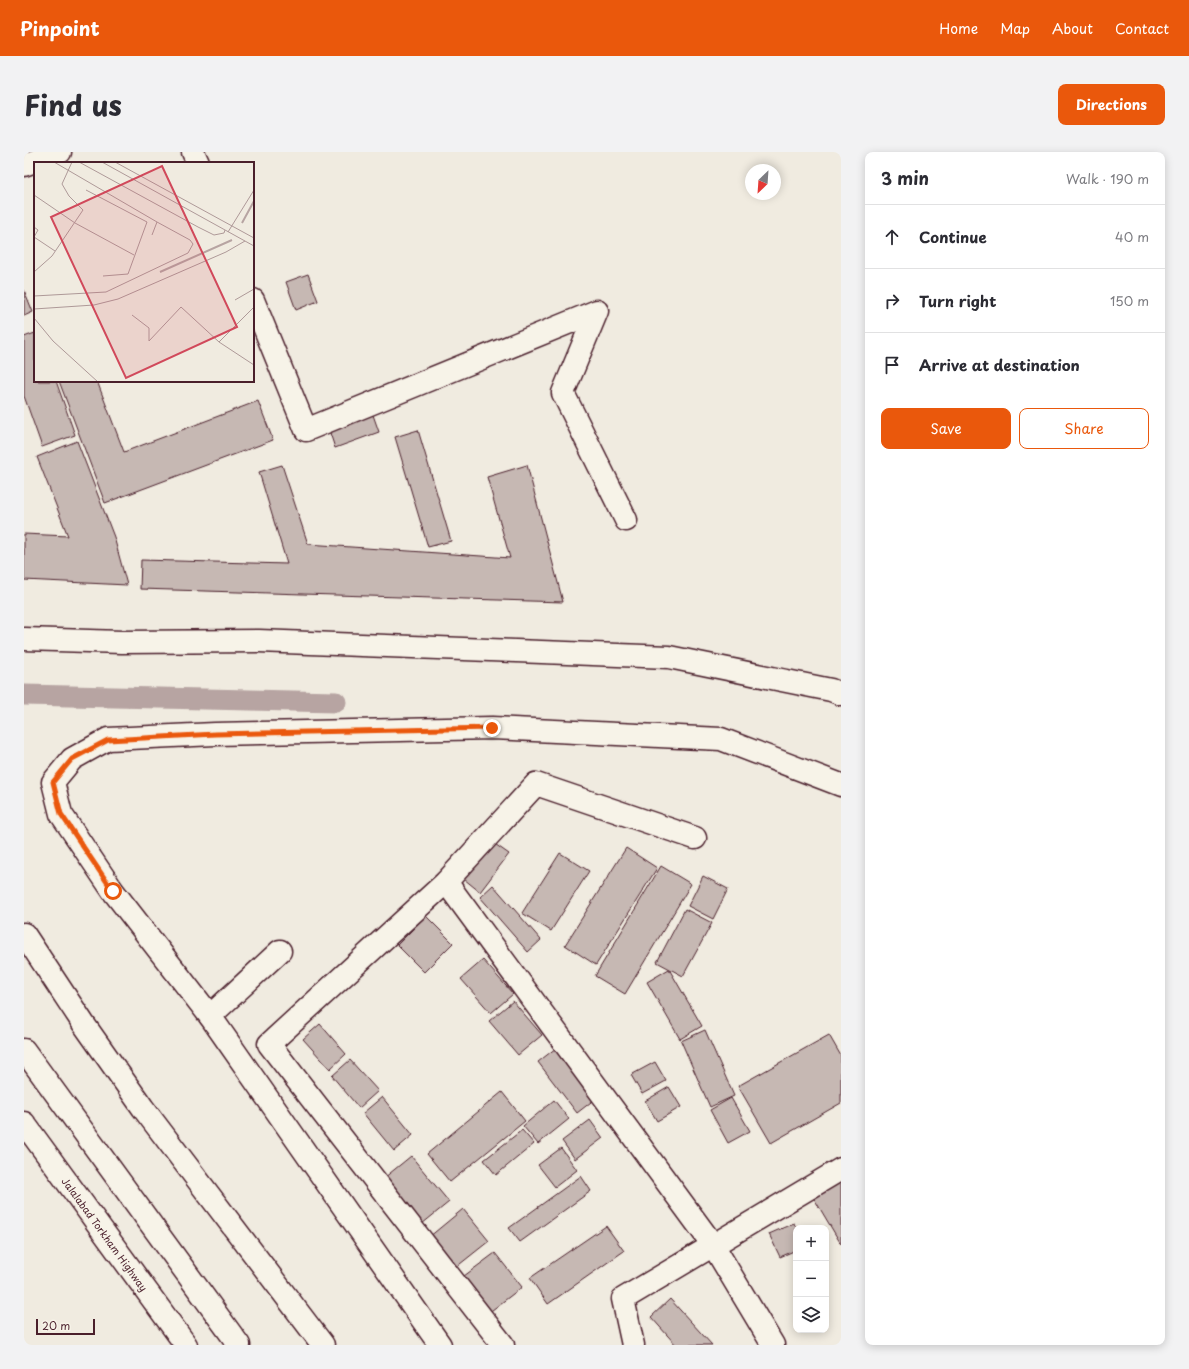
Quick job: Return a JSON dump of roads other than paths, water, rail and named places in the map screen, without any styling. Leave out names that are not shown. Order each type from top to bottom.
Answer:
[{"type":"main road","points":[[24,165],[60,152]]},
{"type":"main road","points":[[193,152],[198,162]]},
{"type":"main road","points":[[254,302],[306,430],[597,312],[563,393],[626,520]]},
{"type":"main road","points":[[24,639],[122,642],[259,641],[669,657],[831,690],[841,694]]},
{"type":"main road","points":[[440,1345],[210,1016],[113,891],[61,814],[53,782],[72,759],[108,740],[215,734],[492,728],[721,739],[841,785]]},
{"type":"main road","points":[[503,1345],[269,1044],[446,882],[536,784],[695,838]]},
{"type":"main road","points":[[446,882],[714,1245],[774,1345]]},
{"type":"main road","points":[[24,934],[143,1108],[323,1345]]},
{"type":"main road","points":[[210,1016],[280,951]]},
{"type":"main road","points":[[24,1050],[239,1345]]},
{"type":"main road","name":"Jalalabad Torkham Highway","points":[[24,1123],[186,1345]]},
{"type":"main road","points":[[633,1345],[623,1299],[841,1169]]},
{"type":"waterway","points":[[24,695],[336,702]]}]
